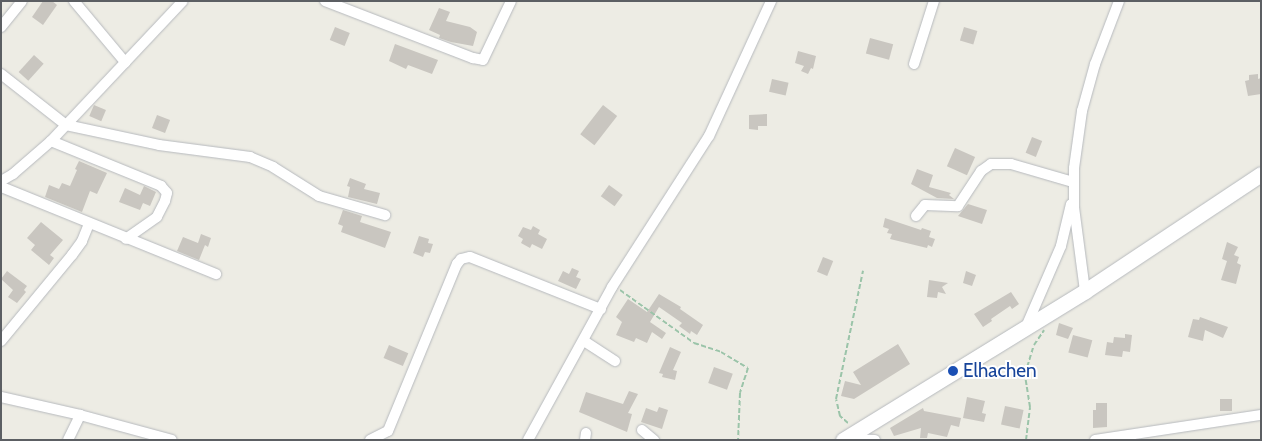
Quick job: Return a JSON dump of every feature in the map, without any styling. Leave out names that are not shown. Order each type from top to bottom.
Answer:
[{"type":"main road","points":[[849,437],[1085,291],[1261,174]]},
{"type":"street","points":[[1,27],[22,1]]},
{"type":"street","points":[[74,1],[125,62]]},
{"type":"street","points":[[183,1],[51,141],[2,187],[89,224],[216,274]]},
{"type":"street","points":[[325,1],[473,58],[483,60],[511,1]]},
{"type":"street","points":[[528,440],[584,342],[612,287],[709,136],[771,1]]},
{"type":"street","points":[[914,64],[934,1]]},
{"type":"street","points":[[1085,291],[1073,182],[1082,111],[1095,64],[1119,1]]},
{"type":"street","points":[[1,74],[66,125],[159,145],[250,157],[273,168],[319,196],[385,215]]},
{"type":"street","points":[[51,141],[161,186],[167,192],[157,217],[126,238]]},
{"type":"street","points":[[916,216],[925,205],[958,206],[981,171],[991,164],[1017,165],[1073,182]]},
{"type":"street","points":[[1026,327],[1061,246],[1073,194]]},
{"type":"street","points":[[1,341],[72,255],[82,240],[89,224]]},
{"type":"street","points":[[370,440],[388,431],[457,264],[461,259],[470,257],[600,309]]},
{"type":"street","points":[[584,342],[615,361]]},
{"type":"street","points":[[1,397],[80,415],[172,440]]},
{"type":"street","points":[[68,440],[80,415]]},
{"type":"street","points":[[1095,440],[1261,415]]},
{"type":"street","points":[[642,430],[652,436],[654,440]]},
{"type":"street","points":[[849,437],[874,440]]},
{"type":"path","points":[[849,437],[840,416],[836,399],[863,271]]},
{"type":"path","points":[[612,287],[640,303],[694,342],[721,352],[748,368],[740,393],[738,440]]},
{"type":"path","points":[[1026,440],[1030,407],[1025,374],[1034,345],[1044,333],[1046,315]]},
{"type":"building","points":[[43,1],[52,1],[57,5],[43,25],[32,17]]},
{"type":"building","points":[[439,8],[450,12],[446,21],[470,27],[477,32],[473,46],[439,38],[440,35],[429,30]]},
{"type":"building","points":[[335,27],[350,33],[345,46],[330,40]]},
{"type":"building","points":[[964,27],[977,31],[973,44],[960,40]]},
{"type":"building","points":[[870,38],[893,44],[889,60],[866,53]]},
{"type":"building","points":[[395,44],[438,60],[432,74],[408,65],[406,69],[389,61]]},
{"type":"building","points":[[798,51],[816,56],[813,69],[811,68],[808,74],[801,71],[804,66],[795,63]]},
{"type":"building","points":[[34,55],[44,64],[28,81],[19,72]]},
{"type":"building","points":[[1258,74],[1258,79],[1261,78],[1261,94],[1248,96],[1245,81],[1249,80],[1249,75]]},
{"type":"building","points":[[772,79],[789,83],[786,95],[769,92]]},
{"type":"building","points":[[94,105],[106,110],[101,121],[89,116]]},
{"type":"building","points":[[603,105],[617,116],[594,145],[580,134]]},
{"type":"building","points":[[767,114],[767,126],[758,126],[758,130],[749,129],[749,115]]},
{"type":"building","points":[[157,115],[170,120],[165,133],[152,128]]},
{"type":"building","points":[[1032,137],[1042,141],[1036,157],[1026,153]]},
{"type":"building","points":[[955,148],[975,157],[967,175],[947,166]]},
{"type":"building","points":[[79,161],[107,173],[97,194],[90,191],[82,212],[45,197],[49,185],[59,189],[62,183],[70,186]]},
{"type":"building","points":[[917,169],[933,175],[929,187],[951,193],[949,195],[954,199],[937,198],[911,184]]},
{"type":"building","points":[[350,178],[366,184],[364,189],[380,193],[377,204],[348,197],[350,187],[347,186]]},
{"type":"building","points":[[609,185],[623,195],[615,206],[601,196]]},
{"type":"building","points":[[144,186],[156,192],[150,206],[143,203],[140,210],[119,202],[125,188],[140,195]]},
{"type":"building","points":[[968,204],[987,210],[982,224],[958,216]]},
{"type":"building","points":[[343,210],[362,216],[360,222],[391,232],[385,248],[341,232],[343,226],[338,224]]},
{"type":"building","points":[[885,218],[921,230],[922,228],[931,231],[929,237],[935,239],[932,247],[928,245],[927,248],[890,239],[892,234],[887,233],[889,229],[883,227]]},
{"type":"building","points":[[41,222],[63,240],[50,255],[54,258],[49,265],[31,250],[35,245],[27,238]]},
{"type":"building","points":[[533,226],[540,230],[538,234],[547,239],[542,249],[532,244],[530,248],[521,243],[523,239],[518,236],[523,227],[531,230]]},
{"type":"building","points":[[201,234],[211,238],[208,247],[205,245],[199,260],[177,251],[183,237],[198,243]]},
{"type":"building","points":[[419,236],[429,239],[428,243],[433,244],[430,253],[425,252],[423,257],[413,253]]},
{"type":"building","points":[[1227,242],[1238,247],[1234,255],[1239,257],[1237,263],[1241,265],[1236,284],[1221,280],[1227,261],[1222,259]]},
{"type":"building","points":[[823,257],[833,261],[827,276],[817,272]]},
{"type":"building","points":[[572,268],[579,271],[576,277],[581,279],[576,289],[558,281],[563,271],[569,274]]},
{"type":"building","points":[[7,271],[27,286],[24,290],[26,292],[17,303],[8,297],[13,290],[1,279]]},
{"type":"building","points":[[966,271],[976,275],[972,286],[963,283]]},
{"type":"building","points":[[929,280],[948,283],[942,287],[946,294],[938,292],[937,298],[927,297]]},
{"type":"building","points":[[1011,292],[1019,304],[1012,309],[1010,306],[983,327],[974,314]]},
{"type":"building","points":[[659,294],[681,307],[680,309],[703,325],[697,335],[691,331],[690,334],[679,326],[682,323],[659,307],[650,322],[666,333],[662,339],[652,332],[647,343],[636,338],[634,342],[616,335],[622,322],[616,317],[628,299],[647,312]]},
{"type":"building","points":[[1200,317],[1228,327],[1223,338],[1205,330],[1203,341],[1188,337],[1193,319],[1199,320]]},
{"type":"building","points":[[1059,323],[1073,328],[1068,339],[1056,335]]},
{"type":"building","points":[[1125,334],[1132,335],[1130,352],[1123,351],[1122,357],[1105,355],[1107,342],[1113,343],[1114,337],[1125,338]]},
{"type":"building","points":[[1073,335],[1092,340],[1088,358],[1068,352]]},
{"type":"building","points":[[898,344],[910,364],[854,399],[841,396],[845,381],[861,385],[853,372]]},
{"type":"building","points":[[389,345],[408,353],[403,366],[384,358]]},
{"type":"building","points":[[670,347],[681,352],[673,370],[677,371],[675,380],[662,377],[663,374],[659,373]]},
{"type":"building","points":[[714,367],[733,374],[727,390],[708,383]]},
{"type":"building","points":[[629,391],[638,394],[628,413],[632,414],[627,432],[579,412],[586,392],[623,404]]},
{"type":"building","points":[[967,397],[985,401],[982,413],[986,414],[984,422],[963,418]]},
{"type":"building","points":[[1220,399],[1232,399],[1232,411],[1220,411]]},
{"type":"building","points":[[1096,403],[1107,403],[1107,427],[1093,428],[1093,410],[1096,410]]},
{"type":"building","points":[[1005,406],[1024,410],[1020,429],[1001,425]]},
{"type":"building","points":[[659,407],[668,410],[662,429],[641,422],[646,408],[657,412]]},
{"type":"building","points":[[923,408],[924,411],[961,418],[959,427],[951,425],[947,437],[928,433],[927,438],[920,438],[921,428],[894,436],[890,428]]},
{"type":"place","name":"Elhachen","points":[[953,371]]}]
